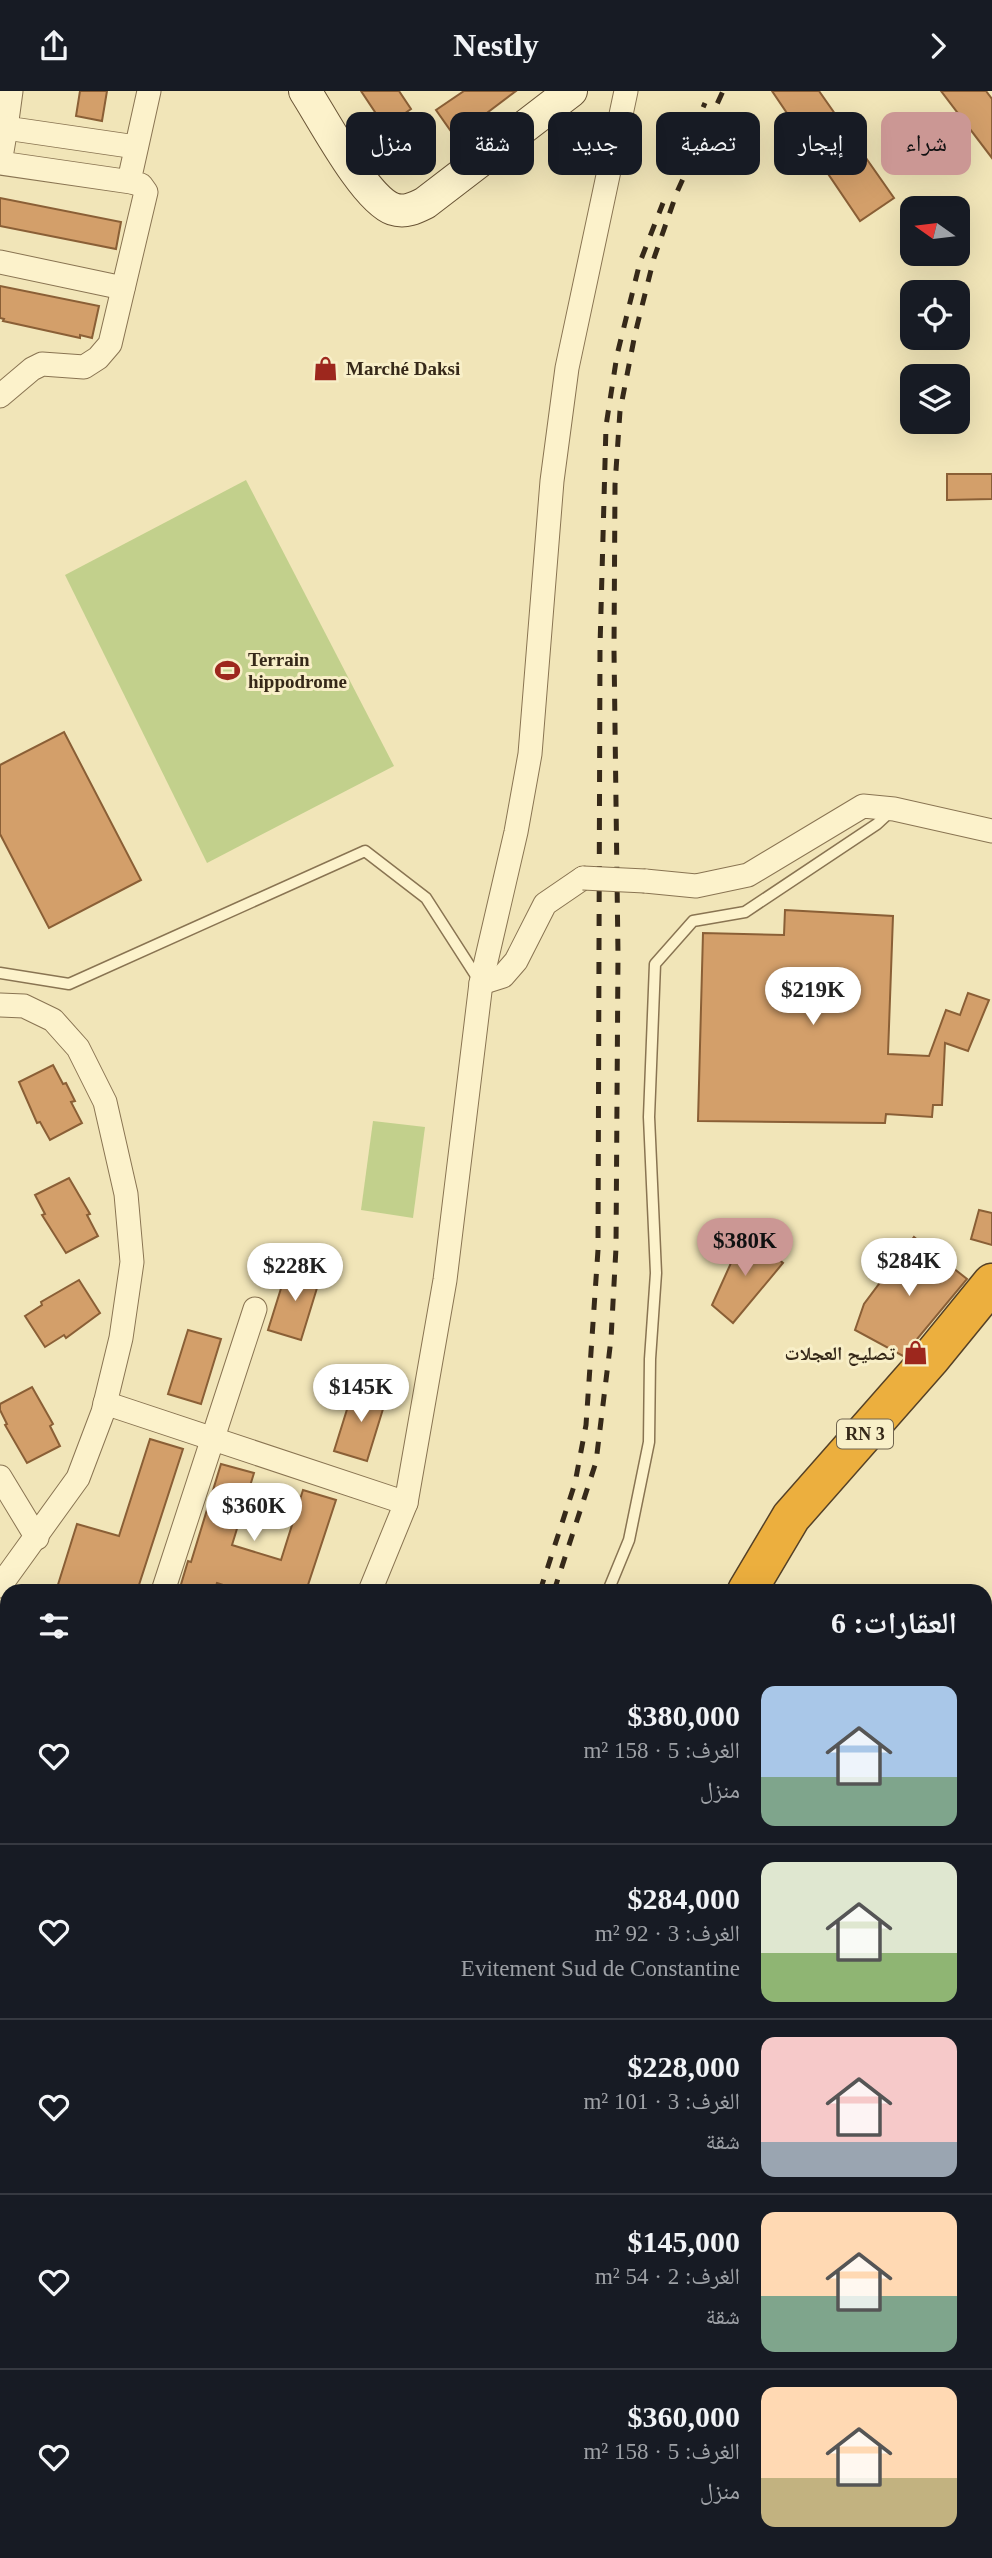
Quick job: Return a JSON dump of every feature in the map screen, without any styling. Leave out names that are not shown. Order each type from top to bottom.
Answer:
[{"type":"highway","name":"RN 3","points":[[751,1584],[790,1517],[930,1359],[992,1283]]},
{"type":"highway","name":"RN 3","points":[[776,1584],[831,1506],[969,1353],[992,1323]]},
{"type":"main road","points":[[305,91],[377,199],[394,209],[407,211],[425,203],[571,91]]},
{"type":"street","points":[[0,396],[42,364],[84,367],[98,358],[110,344],[146,191],[141,185],[131,182],[0,163],[11,91]]},
{"type":"street","points":[[131,182],[129,181],[149,91]]},
{"type":"street","points":[[373,1584],[406,1503],[445,1280],[481,983],[516,832],[530,754],[552,481],[567,368],[626,91]]},
{"type":"street","points":[[6,128],[136,147]]},
{"type":"street","points":[[0,262],[123,288]]},
{"type":"street","points":[[481,983],[503,976],[516,961],[545,904],[583,878],[696,886],[748,875],[863,806],[894,809],[992,831]]},
{"type":"street","points":[[0,1005],[24,1006],[52,1020],[78,1048],[105,1102],[125,1194],[132,1262],[121,1338],[105,1403],[78,1478],[2,1584]]},
{"type":"street","points":[[165,1584],[255,1309]]},
{"type":"street","points":[[105,1403],[406,1503]]},
{"type":"street","points":[[0,1477],[37,1538]]},
{"type":"lane","points":[[611,1584],[629,1540],[649,1443],[650,1359],[656,1273],[649,1117],[655,964],[693,921],[745,912],[877,824],[894,809]]},
{"type":"lane","points":[[0,973],[69,984],[365,851],[426,898],[481,983]]},
{"type":"green space","name":"Terrain hippodrome","points":[[246,480],[394,766],[207,863],[65,575]]},
{"type":"green space","points":[[373,1121],[425,1127],[413,1218],[361,1210]]},
{"type":"building","points":[[80,91],[107,91],[102,121],[76,116]]},
{"type":"building","points":[[361,91],[399,91],[411,109],[407,112],[375,112]]},
{"type":"building","points":[[464,91],[516,91],[488,112],[450,112],[450,130],[436,110]]},
{"type":"building","points":[[772,91],[819,91],[834,112],[786,112]]},
{"type":"building","points":[[941,91],[986,91],[992,99],[992,158],[971,130],[971,112],[957,112]]},
{"type":"building","points":[[867,159],[894,198],[860,221],[829,175],[867,175]]},
{"type":"building","points":[[0,198],[121,222],[116,249],[0,226]]},
{"type":"building","points":[[0,286],[99,306],[92,338],[80,335],[80,338],[3,321],[4,319],[0,318]]},
{"type":"building","points":[[947,474],[992,474],[992,499],[947,500]]},
{"type":"building","points":[[64,732],[141,880],[49,928],[0,834],[0,765]]},
{"type":"building","points":[[785,910],[893,916],[888,1054],[929,1056],[946,1010],[960,1015],[968,993],[989,1000],[968,1051],[945,1043],[942,1105],[933,1105],[932,1117],[886,1114],[885,1123],[698,1121],[703,933],[784,935]]},
{"type":"building","points":[[53,1065],[75,1101],[71,1102],[82,1123],[50,1140],[40,1122],[37,1123],[19,1082]]},
{"type":"building","points":[[69,1178],[90,1214],[87,1215],[98,1236],[66,1253],[42,1215],[45,1214],[35,1195]]},
{"type":"building","points":[[979,1210],[992,1213],[992,1245],[971,1239]]},
{"type":"building","points":[[745,1232],[783,1263],[733,1323],[712,1305]]},
{"type":"building","points":[[914,1237],[967,1279],[903,1356],[855,1330],[864,1304]]},
{"type":"building","points":[[288,1266],[321,1275],[301,1340],[268,1330]]},
{"type":"building","points":[[79,1280],[100,1313],[66,1338],[64,1335],[45,1347],[25,1316],[42,1305],[41,1302]]},
{"type":"building","points":[[188,1330],[221,1339],[201,1404],[168,1394]]},
{"type":"building","points":[[32,1387],[53,1424],[50,1426],[60,1446],[27,1463],[5,1425],[7,1424],[0,1404]]},
{"type":"building","points":[[354,1387],[387,1396],[367,1461],[334,1451]]},
{"type":"building","points":[[150,1439],[183,1449],[139,1584],[58,1584],[77,1524],[119,1536]]},
{"type":"building","points":[[221,1464],[254,1473],[232,1545],[281,1560],[303,1490],[336,1500],[308,1584],[181,1584],[188,1561],[191,1562]]},
{"type":"railway","points":[[556,1584],[596,1462],[611,1339],[616,1248],[618,955],[614,650],[615,485],[620,411],[654,258],[677,192],[723,91]]},
{"type":"railway","points":[[701,112],[705,103]]},
{"type":"railway","points":[[542,1584],[575,1483],[586,1425],[598,1250],[600,647],[606,426],[617,355],[640,262],[663,203]]},
{"type":"place","name":"Marché Daksi","points":[[326,368]]},
{"type":"place","name":"Terrain hippodrome","points":[[228,670]]},
{"type":"place","name":"تصليح العجلات","points":[[915,1353]]}]
